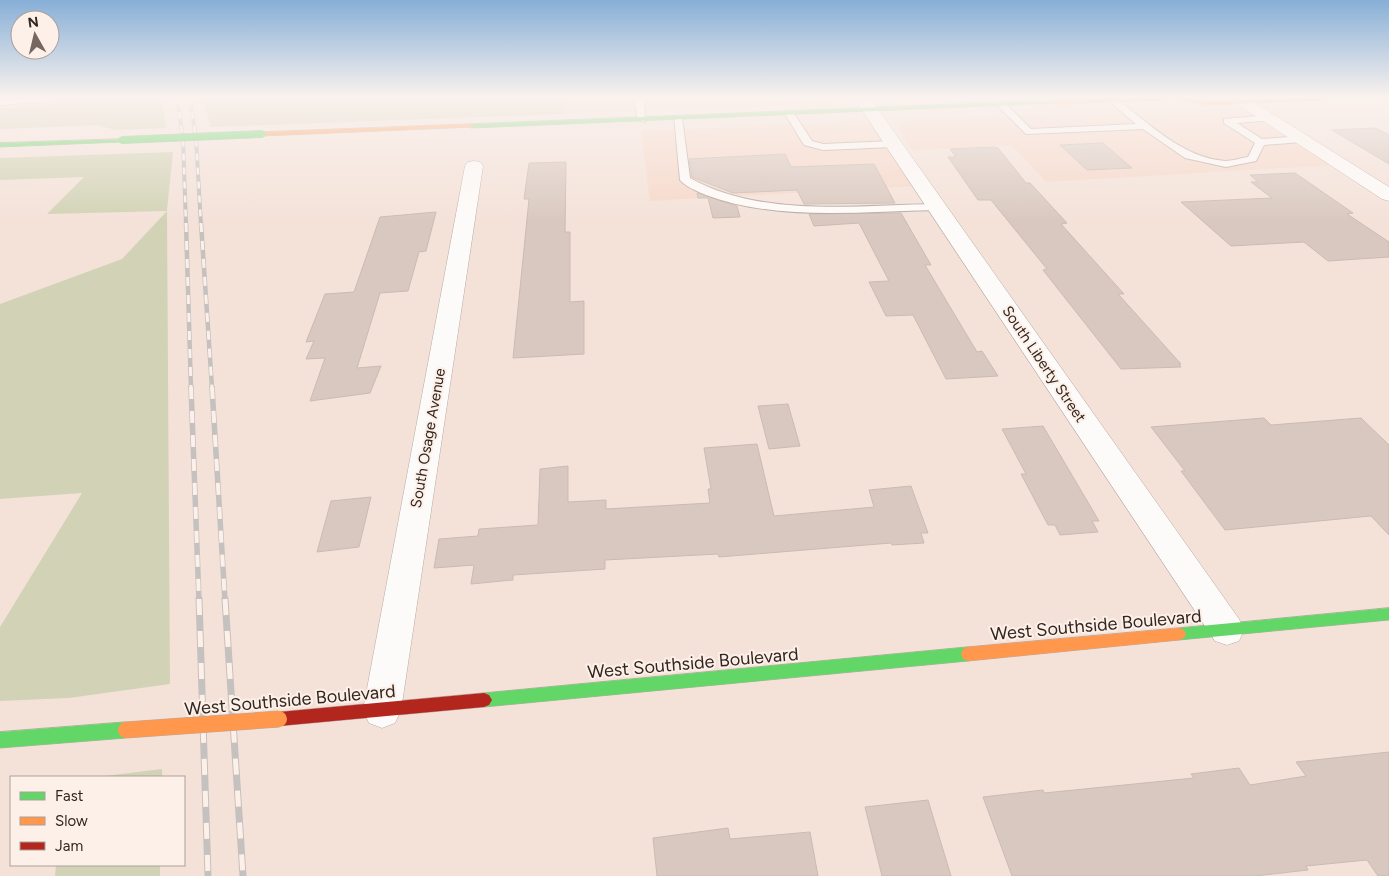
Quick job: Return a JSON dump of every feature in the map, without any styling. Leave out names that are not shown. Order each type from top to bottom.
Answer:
[{"type":"main road","points":[[0,145],[148,139]]},
{"type":"main road","name":"West Southside Boulevard","points":[[0,740],[382,710],[1389,614]]},
{"type":"street","name":"South Liberty Street","points":[[890,139],[1227,630]]},
{"type":"street","points":[[1302,139],[1389,195]]},
{"type":"street","name":"South Osage Avenue","points":[[382,710],[474,166]]},
{"type":"lane","points":[[680,139],[685,180],[718,194],[762,207],[780,209],[937,207]]},
{"type":"lane","points":[[805,139],[808,143],[823,147],[894,144]]},
{"type":"lane","points":[[1164,139],[1189,156],[1226,164],[1252,159],[1260,142]]},
{"type":"lane","points":[[1255,139],[1260,142],[1302,139]]},
{"type":"shaded area","points":[[642,139],[882,139],[914,186],[650,201]]},
{"type":"shaded area","points":[[905,139],[1293,139],[1334,165],[1046,182],[1012,145],[912,150]]},
{"type":"green space","points":[[173,152],[167,210],[170,684],[69,698],[0,701],[0,627],[82,493],[0,499],[0,304],[122,259],[167,211],[47,214],[84,177],[0,180],[0,158]]},
{"type":"green space","points":[[162,769],[162,776],[104,776]]},
{"type":"green space","points":[[56,866],[160,866],[160,876],[55,876]]},
{"type":"building","points":[[1347,139],[1389,139],[1389,164]]},
{"type":"building","points":[[1103,143],[1132,168],[1087,170],[1060,145]]},
{"type":"building","points":[[998,148],[1026,183],[1030,183],[1067,223],[1061,224],[1124,294],[1118,294],[1181,364],[1179,364],[1181,367],[1121,369],[1043,270],[1047,269],[991,200],[978,200],[948,157],[956,157],[950,149]]},
{"type":"building","points":[[785,154],[791,167],[874,164],[895,203],[804,204],[797,190],[733,193],[692,177],[689,159]]},
{"type":"building","points":[[566,162],[565,232],[570,232],[570,302],[584,301],[584,354],[513,358],[529,199],[524,199],[529,163]]},
{"type":"building","points":[[1295,173],[1353,213],[1347,214],[1389,242],[1389,257],[1328,261],[1304,242],[1231,246],[1181,202],[1272,198],[1251,182],[1258,182],[1250,175]]},
{"type":"building","points":[[697,193],[737,206],[740,217],[713,218],[708,198],[698,198]]},
{"type":"building","points":[[436,212],[426,251],[419,252],[408,291],[380,293],[357,368],[381,366],[370,393],[310,401],[325,358],[306,359],[314,341],[306,342],[325,294],[354,292],[380,217]]},
{"type":"building","points":[[901,213],[931,265],[925,265],[977,352],[982,351],[998,376],[946,379],[913,315],[886,316],[869,282],[889,281],[859,223],[814,226],[809,214]]},
{"type":"building","points":[[788,404],[800,446],[769,449],[758,406]]},
{"type":"building","points":[[1264,418],[1271,425],[1361,418],[1389,445],[1389,535],[1371,516],[1225,530],[1181,471],[1185,471],[1151,427]]},
{"type":"building","points":[[1043,426],[1099,521],[1092,521],[1098,532],[1060,535],[1055,525],[1048,525],[1021,474],[1026,474],[1002,429]]},
{"type":"building","points":[[757,444],[774,516],[874,507],[869,490],[911,486],[928,533],[921,533],[924,543],[892,545],[891,543],[719,557],[718,554],[605,560],[605,569],[513,575],[513,580],[471,584],[474,565],[434,568],[439,539],[478,536],[479,529],[538,525],[540,469],[568,466],[568,502],[606,500],[606,509],[710,503],[708,489],[711,489],[704,448]]},
{"type":"building","points":[[371,497],[359,547],[317,552],[331,501]]},
{"type":"building","points":[[1389,752],[1389,876],[1378,876],[1367,860],[1306,866],[1308,870],[1255,876],[1012,876],[983,797],[1043,790],[1044,793],[1194,778],[1191,774],[1239,768],[1250,785],[1306,776],[1296,762]]},
{"type":"building","points":[[928,800],[951,876],[882,876],[865,807]]},
{"type":"building","points":[[728,828],[730,839],[810,832],[818,876],[657,876],[653,838]]},
{"type":"railway","points":[[183,139],[186,225]]},
{"type":"railway","points":[[196,139],[201,225]]},
{"type":"railway","points":[[186,223],[191,388]]},
{"type":"railway","points":[[201,223],[212,388]]},
{"type":"railway","points":[[191,387],[199,601]]},
{"type":"railway","points":[[212,387],[225,601]]},
{"type":"railway","points":[[199,599],[208,876]]},
{"type":"railway","points":[[225,599],[243,876]]},
{"type":"traffic: fast","points":[[122,140],[148,139]]},
{"type":"traffic: fast","points":[[0,145],[122,140]]},
{"type":"traffic: fast","points":[[1179,634],[1389,614]]},
{"type":"traffic: fast","points":[[484,700],[968,654]]},
{"type":"traffic: fast","points":[[0,740],[126,730]]},
{"type":"traffic: slow","points":[[968,654],[1179,634]]},
{"type":"traffic: slow","points":[[126,730],[279,719]]},
{"type":"traffic: jam","points":[[279,719],[484,700]]}]
